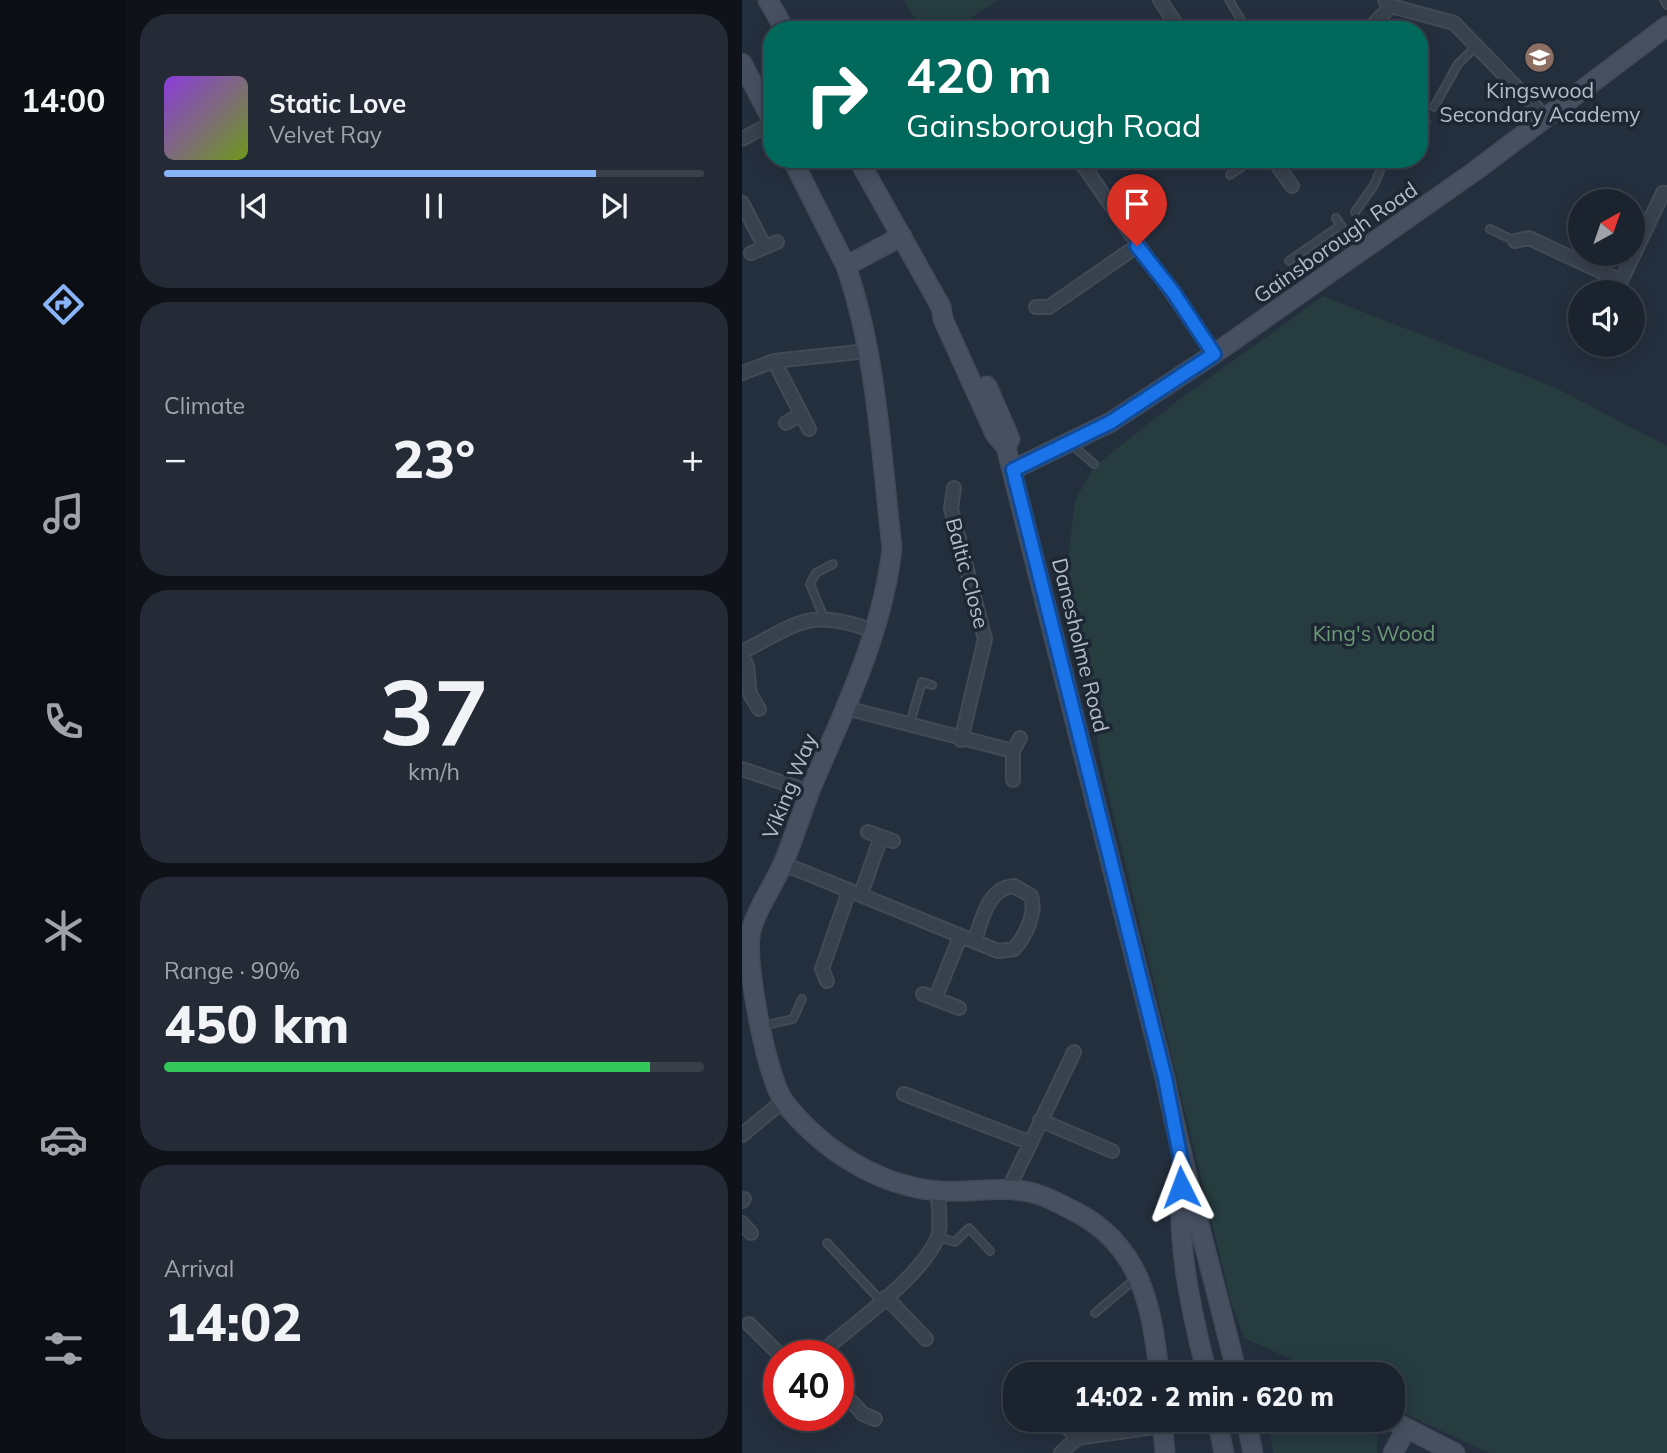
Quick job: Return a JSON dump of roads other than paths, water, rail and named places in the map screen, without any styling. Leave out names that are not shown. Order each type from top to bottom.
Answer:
[{"type":"street","points":[[768,0],[780,21]]},
{"type":"street","points":[[1160,0],[1174,21]]},
{"type":"street","points":[[1374,21],[1388,3],[1454,23],[1546,118]]},
{"type":"street","name":"Gainsborough Road","points":[[1013,470],[1111,422],[1214,354],[1546,118],[1667,26]]},
{"type":"street","points":[[742,63],[763,104]]},
{"type":"street","points":[[742,139],[763,126]]},
{"type":"street","name":"Viking Way","points":[[797,168],[846,266],[860,307],[892,548],[887,589],[846,708],[782,866],[746,935],[758,1027],[783,1101],[820,1138],[858,1166],[892,1180],[938,1191],[1009,1190],[1053,1200],[1082,1215],[1124,1250],[1139,1275],[1151,1308],[1158,1362]]},
{"type":"street","name":"Danesholme Road","points":[[863,168],[941,307],[943,319],[995,434],[1006,447],[1162,1065],[1183,1171],[1195,1201],[1234,1362]]},
{"type":"street","points":[[1085,168],[1214,354]]},
{"type":"street","points":[[1279,168],[1292,186]]},
{"type":"street","points":[[1621,280],[1663,193],[1667,193]]},
{"type":"street","points":[[742,203],[771,245],[751,253]]},
{"type":"street","points":[[846,266],[902,236]]},
{"type":"street","points":[[1515,241],[1529,238],[1605,280]]},
{"type":"street","points":[[1036,307],[1049,307],[1137,246]]},
{"type":"street","points":[[742,373],[774,361],[867,351]]},
{"type":"street","points":[[774,361],[809,429]]},
{"type":"street","points":[[786,422],[801,414]]},
{"type":"street","name":"Baltic Close","points":[[954,488],[951,509],[985,639],[961,740]]},
{"type":"street","points":[[759,709],[750,694],[742,654],[807,619],[824,618],[873,631]]},
{"type":"street","points":[[846,708],[961,740],[1013,751]]},
{"type":"street","points":[[1013,780],[1013,751],[1020,738]]},
{"type":"street","points":[[742,769],[810,792]]},
{"type":"street","points":[[827,981],[822,969],[855,892],[887,839],[868,832]]},
{"type":"street","points":[[782,866],[794,868],[855,892],[998,951],[1013,949],[1022,938],[1033,910],[1031,896],[1014,886],[998,890],[992,896],[975,940]]},
{"type":"street","points":[[958,1008],[929,997],[960,937]]},
{"type":"street","points":[[1009,1190],[1074,1052]]},
{"type":"street","points":[[904,1094],[1031,1143]]},
{"type":"street","points":[[742,1135],[783,1101]]},
{"type":"street","points":[[1040,1120],[1112,1151]]},
{"type":"street","name":"Danesholme Road","points":[[1183,1171],[1179,1202],[1191,1309],[1204,1362]]},
{"type":"street","points":[[836,1340],[927,1256],[938,1237],[938,1191]]},
{"type":"street","points":[[883,1299],[926,1339]]},
{"type":"street","points":[[749,1324],[764,1340]]},
{"type":"street","points":[[854,1404],[863,1414],[875,1419]]},
{"type":"street","points":[[1393,1453],[1406,1429],[1455,1453]]},
{"type":"street","points":[[1071,1432],[1077,1438]]},
{"type":"street","points":[[1061,1453],[1077,1438],[1111,1432]]},
{"type":"street","points":[[1163,1432],[1165,1453]]},
{"type":"street","points":[[1220,1432],[1224,1453]]},
{"type":"street","points":[[1249,1432],[1253,1453]]},
{"type":"lane","points":[[1229,0],[1241,21]]},
{"type":"lane","points":[[1664,0],[1667,5]]},
{"type":"lane","points":[[1434,107],[1458,64],[1476,46]]},
{"type":"lane","points":[[1230,175],[1240,168]]},
{"type":"lane","points":[[1355,212],[1374,185],[1381,168]]},
{"type":"lane","points":[[1336,218],[1359,253]]},
{"type":"lane","points":[[1289,261],[1341,225]]},
{"type":"lane","points":[[1490,229],[1515,241]]},
{"type":"lane","points":[[1070,443],[1094,464]]},
{"type":"lane","points":[[824,618],[810,584],[816,573],[832,564]]},
{"type":"lane","points":[[909,725],[922,682],[932,685]]},
{"type":"lane","points":[[758,1027],[793,1019],[802,999]]},
{"type":"lane","points":[[938,1237],[955,1242],[969,1228],[989,1251]]},
{"type":"lane","points":[[827,1243],[883,1299]]},
{"type":"lane","points":[[1095,1313],[1139,1275]]},
{"type":"place","name":"Kingswood Secondary Academy","points":[[1540,58]]},
{"type":"park label","name":"King's Wood","points":[[1374,633]]}]
